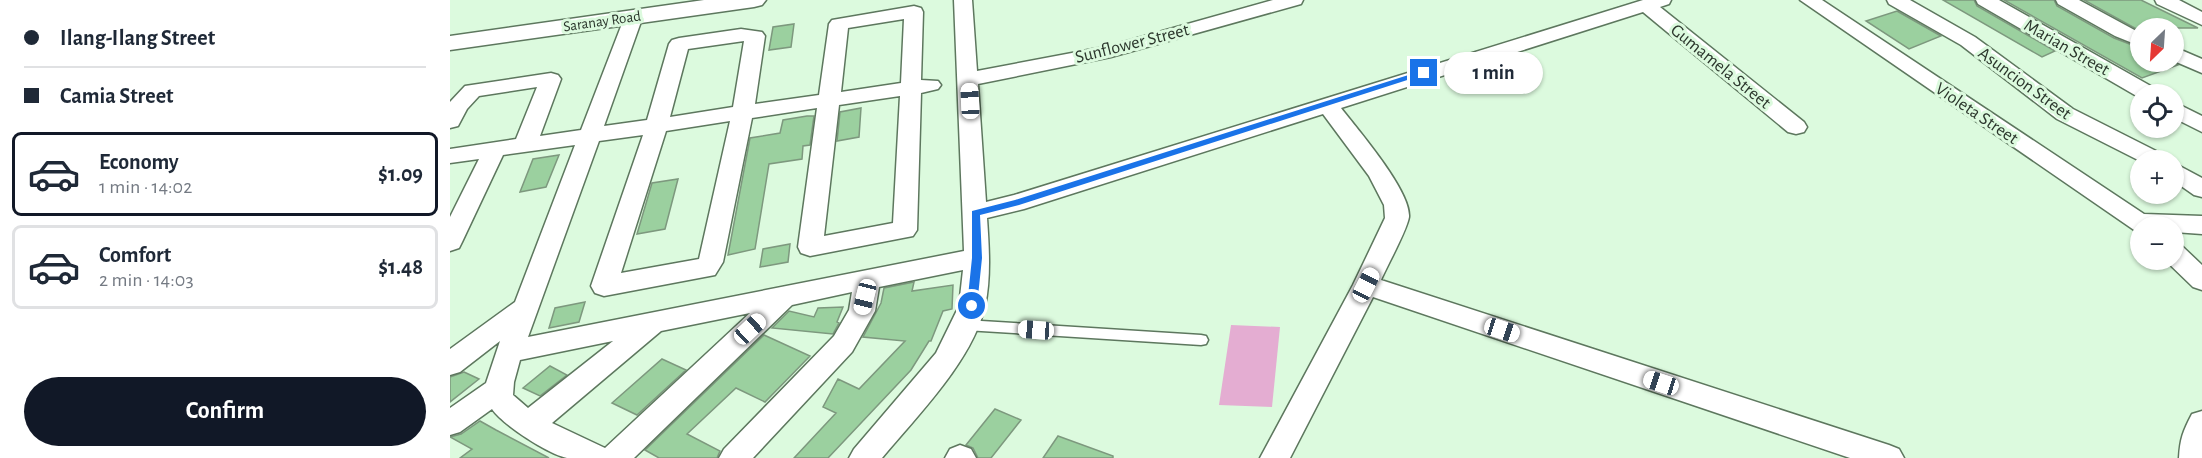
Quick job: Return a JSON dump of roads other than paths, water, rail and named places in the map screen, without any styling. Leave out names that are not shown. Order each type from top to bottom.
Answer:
[{"type":"street","name":"Saranay Road","points":[[450,25],[633,8],[754,0]]},
{"type":"street","points":[[864,458],[946,361],[972,306],[977,258],[963,0]]},
{"type":"street","name":"Sunflower Street","points":[[969,79],[1111,51],[1294,0]]},
{"type":"street","name":"Violeta Street","points":[[1809,0],[2131,216]]},
{"type":"street","name":"Asuncion Street","points":[[1896,0],[1968,41],[2065,114],[2136,150]]},
{"type":"street","name":"Marian Street","points":[[1985,0],[2132,84]]},
{"type":"street","points":[[2065,0],[2130,36]]},
{"type":"street","points":[[2164,0],[2202,19]]},
{"type":"street","points":[[975,213],[1016,203],[1327,104],[1619,6],[1654,3]]},
{"type":"street","name":"Gumamela Street","points":[[1654,3],[1796,127]]},
{"type":"street","name":"Saranay Road","points":[[450,43],[633,8]]},
{"type":"street","points":[[596,458],[530,424],[507,408],[500,400],[498,390],[633,8]]},
{"type":"street","points":[[914,12],[921,86],[905,230],[810,247],[838,24],[914,12]]},
{"type":"street","points":[[741,35],[755,36],[743,111],[711,262],[706,268],[604,286],[657,124],[679,44],[741,35]]},
{"type":"street","points":[[2184,58],[2202,67]]},
{"type":"street","points":[[450,122],[458,106],[472,91],[551,79],[525,145]]},
{"type":"street","points":[[450,156],[921,86]]},
{"type":"street","points":[[1275,458],[1393,232],[1397,218],[1396,205],[1379,173],[1327,104]]},
{"type":"street","points":[[2184,115],[2202,125]]},
{"type":"street","points":[[450,242],[495,149]]},
{"type":"street","points":[[2184,177],[2202,189]]},
{"type":"street","points":[[2184,225],[2202,225]]},
{"type":"street","points":[[510,351],[977,258]]},
{"type":"street","points":[[2184,263],[2202,280]]},
{"type":"street","points":[[734,458],[843,344],[861,311],[867,280]]},
{"type":"street","points":[[1366,285],[1889,458]]},
{"type":"street","points":[[614,458],[784,297]]},
{"type":"street","points":[[450,364],[527,307]]},
{"type":"street","points":[[530,424],[654,323]]},
{"type":"street","points":[[450,423],[498,390]]},
{"type":"street","points":[[2194,458],[2195,437],[2202,423]]},
{"type":"lane","points":[[965,325],[1201,340]]}]
